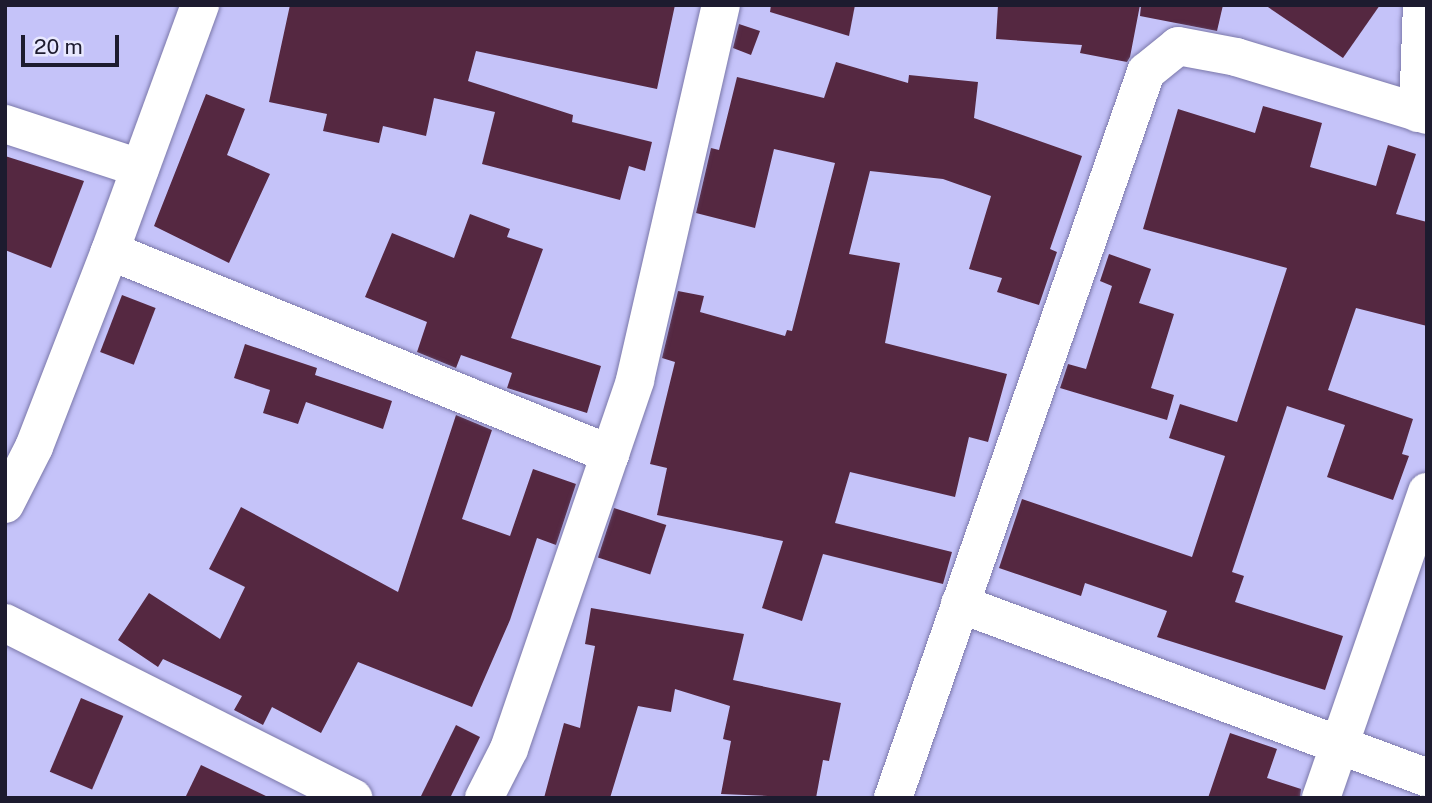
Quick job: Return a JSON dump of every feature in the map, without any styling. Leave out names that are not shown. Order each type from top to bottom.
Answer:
[{"type":"street","points":[[5,503],[34,447],[110,251],[200,5]]},
{"type":"street","points":[[484,798],[509,749],[635,380],[721,5]]},
{"type":"street","points":[[893,798],[1146,72],[1178,46],[1236,57],[1423,114],[1422,5]]},
{"type":"street","points":[[5,124],[140,168]]},
{"type":"street","points":[[110,251],[610,454]]},
{"type":"street","points":[[1321,798],[1427,492]]},
{"type":"street","points":[[960,604],[1427,778]]},
{"type":"street","points":[[5,623],[353,798]]},
{"type":"building","points":[[290,5],[675,5],[657,89],[476,51],[468,81],[573,115],[572,122],[652,142],[645,171],[629,166],[620,200],[482,164],[495,112],[434,98],[426,136],[383,126],[379,143],[323,131],[327,114],[269,102]]},
{"type":"building","points":[[771,5],[855,5],[849,36],[770,12]]},
{"type":"building","points":[[998,5],[1140,5],[1127,62],[1080,53],[1082,45],[996,39]]},
{"type":"building","points":[[1141,5],[1223,5],[1217,31],[1140,16]]},
{"type":"building","points":[[1265,5],[1380,5],[1343,58]]},
{"type":"building","points":[[739,24],[760,31],[751,55],[733,48]]},
{"type":"building","points":[[836,62],[908,83],[909,75],[978,82],[974,118],[1082,156],[1050,249],[1057,252],[1039,305],[997,292],[1002,278],[969,269],[991,196],[943,179],[870,171],[849,254],[900,263],[885,343],[1007,374],[988,442],[969,437],[955,497],[850,472],[835,523],[952,552],[943,584],[823,554],[802,621],[762,608],[783,541],[657,515],[667,468],[650,464],[675,362],[662,358],[678,291],[704,296],[700,312],[785,336],[787,330],[792,331],[835,163],[774,149],[755,228],[696,213],[711,148],[719,150],[737,77],[824,98]]},
{"type":"building","points":[[206,94],[245,109],[227,155],[270,174],[229,263],[154,226]]},
{"type":"building","points":[[1263,106],[1322,123],[1310,167],[1376,186],[1388,145],[1416,154],[1396,214],[1427,222],[1427,326],[1356,308],[1328,390],[1413,419],[1402,454],[1409,456],[1393,500],[1327,477],[1345,425],[1287,406],[1232,572],[1244,576],[1235,602],[1343,636],[1325,690],[1157,637],[1167,611],[1085,583],[1081,596],[999,568],[1022,499],[1192,557],[1225,456],[1169,438],[1180,404],[1237,422],[1287,268],[1143,229],[1178,109],[1255,133]]},
{"type":"building","points":[[5,156],[84,181],[51,268],[5,250]]},
{"type":"building","points":[[470,214],[510,229],[507,237],[543,249],[511,338],[601,366],[587,413],[507,388],[512,373],[461,355],[456,368],[417,352],[427,322],[365,297],[392,233],[454,258]]},
{"type":"building","points":[[1109,254],[1151,269],[1139,303],[1174,314],[1151,388],[1174,395],[1167,420],[1060,388],[1068,364],[1086,369],[1112,286],[1100,281]]},
{"type":"building","points":[[122,295],[156,308],[134,365],[100,352]]},
{"type":"building","points":[[245,344],[317,368],[315,375],[392,401],[383,429],[306,402],[298,424],[263,413],[270,390],[234,378]]},
{"type":"building","points":[[456,415],[492,430],[462,519],[510,536],[533,469],[576,484],[556,545],[537,538],[510,620],[472,707],[358,662],[321,733],[272,707],[263,725],[234,710],[242,696],[163,659],[158,667],[118,640],[149,593],[220,639],[245,587],[209,569],[241,507],[398,592]]},
{"type":"building","points":[[614,508],[666,525],[650,574],[598,557]]},
{"type":"building","points":[[591,608],[744,634],[733,680],[841,703],[829,761],[823,760],[816,798],[721,794],[731,741],[723,739],[730,706],[675,689],[671,712],[638,706],[610,798],[544,798],[564,723],[580,728],[595,646],[585,644]]},
{"type":"building","points":[[81,698],[123,716],[92,790],[50,772]]},
{"type":"building","points":[[456,725],[480,737],[450,798],[420,798]]},
{"type":"building","points":[[1230,733],[1277,749],[1267,778],[1301,789],[1300,798],[1208,798]]},
{"type":"building","points":[[201,765],[270,798],[185,798]]}]
